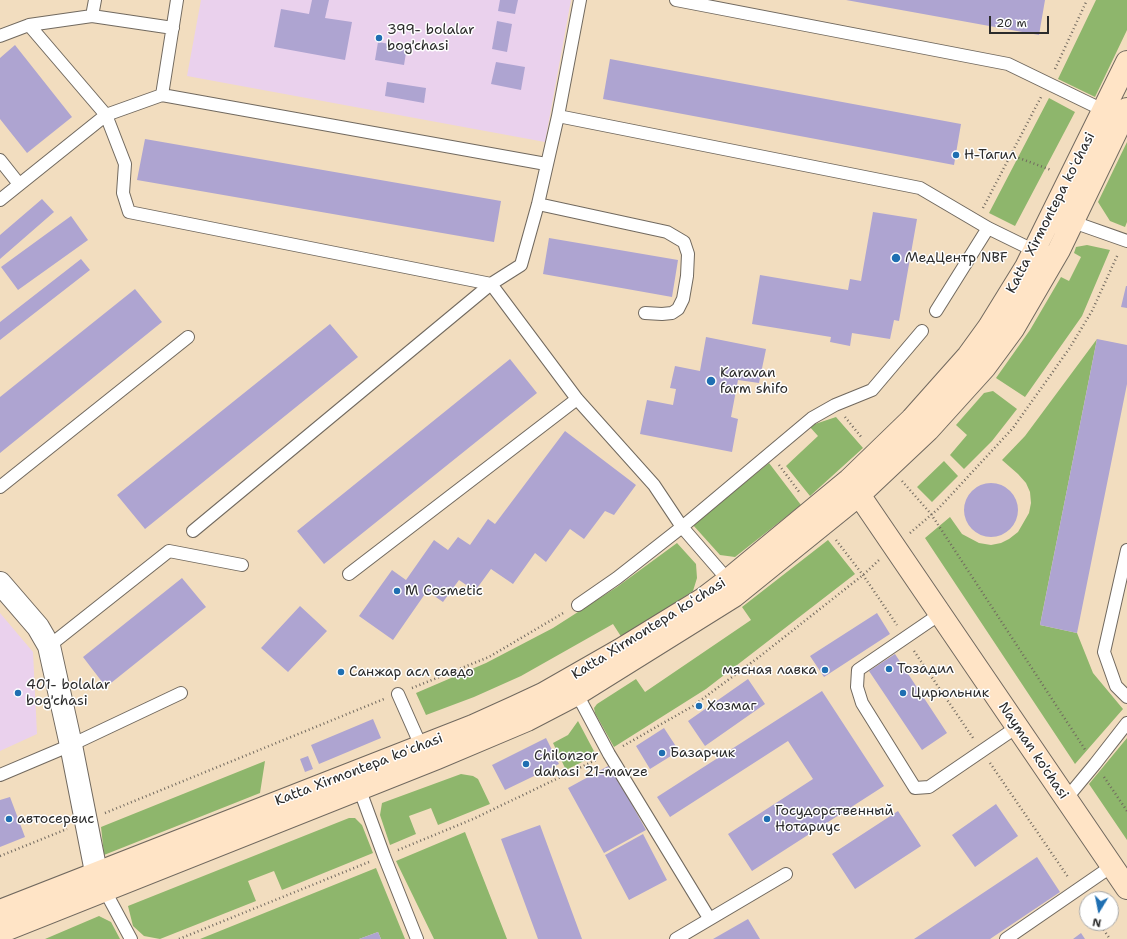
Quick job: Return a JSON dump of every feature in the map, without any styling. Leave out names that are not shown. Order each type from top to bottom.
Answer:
[{"type":"main road","name":"Katta Xirmontepa koʻchasi","points":[[0,911],[100,881],[357,780],[482,740],[527,720],[577,694],[734,596],[854,488],[912,419],[968,356],[1008,299],[1035,252],[1127,62]]},
{"type":"main road","name":"Katta Xirmontepa koʻchasi","points":[[357,780],[421,746],[473,726],[543,694],[620,650],[703,598],[854,488],[928,430],[985,367],[1014,329],[1059,250],[1127,109]]},
{"type":"main road","name":"Nayman ko'chasi","points":[[854,488],[1127,888]]},
{"type":"main road","name":"Katta Xirmontepa koʻchasi","points":[[0,932],[100,881]]},
{"type":"street","points":[[0,583],[38,626],[49,646],[100,881]]},
{"type":"lane","points":[[92,16],[95,0]]},
{"type":"lane","points":[[162,95],[177,0]]},
{"type":"lane","points":[[193,531],[491,284],[521,265],[538,204],[558,116],[580,0]]},
{"type":"lane","points":[[676,0],[1008,64],[1103,110]]},
{"type":"lane","points":[[0,36],[29,25],[92,16],[173,28]]},
{"type":"lane","points":[[29,25],[106,115],[126,164],[123,193],[129,212],[491,284],[577,399],[654,485],[682,527],[728,580]]},
{"type":"lane","points":[[0,200],[106,115],[162,95],[546,164]]},
{"type":"lane","points":[[558,116],[920,188],[988,228],[1035,252]]},
{"type":"lane","points":[[0,160],[19,184]]},
{"type":"lane","points":[[538,204],[666,232],[684,242],[688,254],[687,276],[683,299],[678,308],[672,313],[645,313]]},
{"type":"lane","points":[[1073,222],[1125,241]]},
{"type":"lane","points":[[936,311],[988,228]]},
{"type":"lane","points":[[578,605],[618,578],[682,527],[812,418],[835,405],[872,390],[922,330]]},
{"type":"lane","points":[[0,487],[188,337]]},
{"type":"lane","points":[[349,574],[577,399]]},
{"type":"lane","points":[[1127,550],[1104,652],[1116,686],[1127,697]]},
{"type":"lane","points":[[49,646],[169,551],[242,565]]},
{"type":"lane","points":[[940,614],[858,670],[856,687],[862,703],[915,788],[929,787],[1017,727]]},
{"type":"lane","points":[[0,775],[71,745],[181,693]]},
{"type":"lane","points":[[398,694],[421,746]]},
{"type":"lane","points":[[577,694],[609,754],[709,918]]},
{"type":"lane","points":[[1066,799],[1127,723]]},
{"type":"lane","points":[[357,780],[384,856],[417,939]]},
{"type":"lane","points":[[1011,938],[1112,866]]},
{"type":"lane","points":[[676,939],[709,918],[786,874]]},
{"type":"lane","points":[[100,881],[131,939]]},
{"type":"path","points":[[988,228],[981,211],[1048,84],[1087,0]]},
{"type":"path","points":[[179,939],[473,819],[609,754],[694,706],[863,575],[959,487],[1013,428],[1054,371],[1092,311],[1125,241]]},
{"type":"path","points":[[931,514],[1127,811]]},
{"type":"path","points":[[0,856],[489,656],[578,605]]},
{"type":"shaded area","name":"399- bolalar bog'chasi","points":[[201,0],[571,0],[545,142],[187,76]]},
{"type":"shaded area","name":"401- bolalar bog'chasi","points":[[0,613],[33,652],[37,734],[0,751]]},
{"type":"green space","points":[[1096,0],[1127,0],[1127,30],[1095,97],[1058,79]]},
{"type":"green space","points":[[1049,98],[1075,112],[1015,226],[989,213]]},
{"type":"green space","points":[[1127,142],[1127,222],[1125,227],[1110,221],[1098,202]]},
{"type":"green space","points":[[1087,245],[1110,250],[1082,316],[1025,397],[996,378],[1030,330],[1061,277],[1069,281],[1081,257],[1074,253],[1076,247]]},
{"type":"green space","points":[[1097,339],[1040,625],[1077,633],[1093,673],[1123,709],[1075,764],[925,538],[950,517],[962,534],[979,543],[991,545],[1001,543],[1018,532],[1029,513],[1031,503],[1030,492],[1026,483],[1002,460],[1025,436]]},
{"type":"green space","points":[[993,391],[1017,409],[992,441],[964,469],[950,455],[967,435],[956,425],[984,393]]},
{"type":"green space","points":[[836,417],[863,448],[810,496],[786,466],[818,436],[809,426]]},
{"type":"green space","points":[[944,461],[958,476],[932,502],[917,487]]},
{"type":"green space","points":[[769,463],[801,505],[735,557],[720,555],[693,525]]},
{"type":"green space","points":[[828,540],[855,574],[706,689],[614,747],[595,713],[594,708],[597,704],[636,679],[645,692],[751,620],[742,607]]},
{"type":"green space","points":[[677,543],[696,564],[697,578],[693,591],[622,638],[613,624],[521,676],[474,697],[426,715],[416,693],[486,663],[553,628],[617,587]]},
{"type":"green space","points":[[578,721],[596,755],[566,770],[553,743],[568,735]]},
{"type":"green space","points":[[1127,738],[1127,840],[1089,784]]},
{"type":"green space","points":[[265,761],[260,793],[104,855],[101,827]]},
{"type":"green space","points":[[461,774],[473,776],[478,779],[490,804],[438,825],[431,808],[409,816],[416,834],[390,845],[380,815],[382,803]]},
{"type":"green space","points":[[349,818],[355,818],[362,825],[373,853],[282,890],[274,871],[248,881],[256,901],[160,939],[144,936],[133,926],[128,906]]},
{"type":"green space","points":[[465,832],[507,939],[434,939],[396,861]]},
{"type":"green space","points":[[376,868],[405,939],[381,939],[378,932],[359,939],[200,939]]},
{"type":"green space","points":[[99,916],[111,922],[120,939],[45,939]]},
{"type":"building","points":[[312,0],[329,0],[325,18],[352,22],[345,60],[274,47],[281,9],[309,14]]},
{"type":"building","points":[[500,0],[518,0],[515,14],[498,11]]},
{"type":"building","points":[[846,0],[1045,0],[1039,35]]},
{"type":"building","points":[[497,21],[512,24],[507,52],[492,49]]},
{"type":"building","points":[[378,42],[407,47],[404,65],[375,60]]},
{"type":"building","points":[[15,45],[72,117],[27,153],[0,119],[0,58]]},
{"type":"building","points":[[610,59],[961,124],[954,165],[603,99]]},
{"type":"building","points":[[496,62],[525,67],[521,90],[491,84]]},
{"type":"building","points":[[387,82],[426,88],[424,103],[385,96]]},
{"type":"building","points":[[145,139],[501,201],[494,242],[137,180]]},
{"type":"building","points":[[42,199],[54,212],[0,259],[0,235]]},
{"type":"building","points":[[873,212],[917,219],[899,321],[894,320],[890,339],[852,333],[850,346],[830,342],[831,337],[752,324],[760,275],[848,290],[850,279],[861,281]]},
{"type":"building","points":[[71,216],[88,240],[18,290],[1,267]]},
{"type":"building","points":[[549,238],[678,260],[672,297],[543,274]]},
{"type":"building","points":[[81,259],[90,270],[0,340],[0,322]]},
{"type":"building","points":[[1127,286],[1127,308],[1121,307]]},
{"type":"building","points":[[135,289],[162,322],[0,453],[0,397]]},
{"type":"building","points":[[330,324],[358,357],[145,529],[117,495]]},
{"type":"building","points":[[706,337],[766,349],[759,383],[738,380],[731,417],[738,419],[732,452],[640,434],[647,400],[673,405],[676,389],[670,388],[675,366],[700,371]]},
{"type":"building","points":[[1097,339],[1127,345],[1127,384],[1077,633],[1040,625]]},
{"type":"building","points":[[510,359],[537,393],[324,564],[297,531]]},
{"type":"building","points":[[565,431],[636,485],[614,515],[605,511],[584,539],[570,529],[546,562],[535,553],[513,584],[491,569],[475,591],[459,580],[443,602],[427,591],[393,640],[359,616],[392,570],[406,580],[434,540],[448,550],[458,537],[470,545],[488,519],[495,524]]},
{"type":"building","points":[[986,483],[996,483],[1006,487],[1014,495],[1018,505],[1018,515],[1014,525],[1006,533],[996,537],[986,537],[976,533],[968,525],[964,515],[964,505],[968,495],[976,487]]},
{"type":"building","points":[[182,578],[206,607],[106,687],[83,657]]},
{"type":"building","points":[[300,606],[327,631],[288,672],[261,648]]},
{"type":"building","points":[[877,613],[890,634],[824,677],[810,656]]},
{"type":"building","points":[[895,654],[947,733],[922,750],[869,671]]},
{"type":"building","points":[[748,679],[765,704],[705,746],[688,721]]},
{"type":"building","points":[[822,691],[884,786],[752,871],[728,834],[813,779],[788,741],[670,817],[657,797]]},
{"type":"building","points":[[373,719],[381,738],[319,764],[311,745]]},
{"type":"building","points":[[664,728],[679,751],[650,769],[636,746]]},
{"type":"building","name":"Chilonzor dahasi 21-mavze","points":[[546,738],[559,764],[505,790],[492,765]]},
{"type":"building","points":[[308,756],[313,769],[305,772],[300,759]]},
{"type":"building","points":[[610,765],[646,830],[604,853],[568,788]]},
{"type":"building","name":"автосервис","points":[[10,797],[25,837],[0,847],[0,800]]},
{"type":"building","points":[[996,804],[1018,836],[975,867],[952,835]]},
{"type":"building","points":[[898,811],[921,846],[855,889],[832,854]]},
{"type":"building","points":[[540,825],[582,939],[538,939],[501,839]]},
{"type":"building","points":[[643,834],[667,880],[629,900],[605,855]]},
{"type":"building","points":[[1037,857],[1060,892],[990,939],[914,939]]},
{"type":"building","points":[[748,919],[760,939],[713,939]]},
{"type":"building","points":[[378,932],[381,939],[359,939]]},
{"type":"building","points":[[1081,933],[1085,939],[1073,939]]},
{"type":"place","name":"399- bolalar bog'chasi","points":[[379,38]]},
{"type":"place","name":"Н-Тагил","points":[[956,155]]},
{"type":"place","name":"МедЦентр NBF","points":[[896,258]]},
{"type":"place","name":"Karavan farm shifo","points":[[711,381]]},
{"type":"place","name":"M Cosmetic","points":[[397,591]]},
{"type":"place","name":"Тозадил","points":[[889,669]]},
{"type":"place","name":"мясная лавка","points":[[825,670]]},
{"type":"place","name":"Санжар асл савдо","points":[[341,672]]},
{"type":"place","name":"401- bolalar bog'chasi","points":[[18,693]]},
{"type":"place","name":"Цирюльник","points":[[903,693]]},
{"type":"place","name":"Хозмаг","points":[[699,706]]},
{"type":"place","name":"Базарчик","points":[[662,753]]},
{"type":"place","name":"Chilonzor dahasi 21-mavze","points":[[526,764]]},
{"type":"place","name":"автосервис","points":[[9,819]]},
{"type":"place","name":"Госудорственный Нотариус","points":[[767,819]]}]
